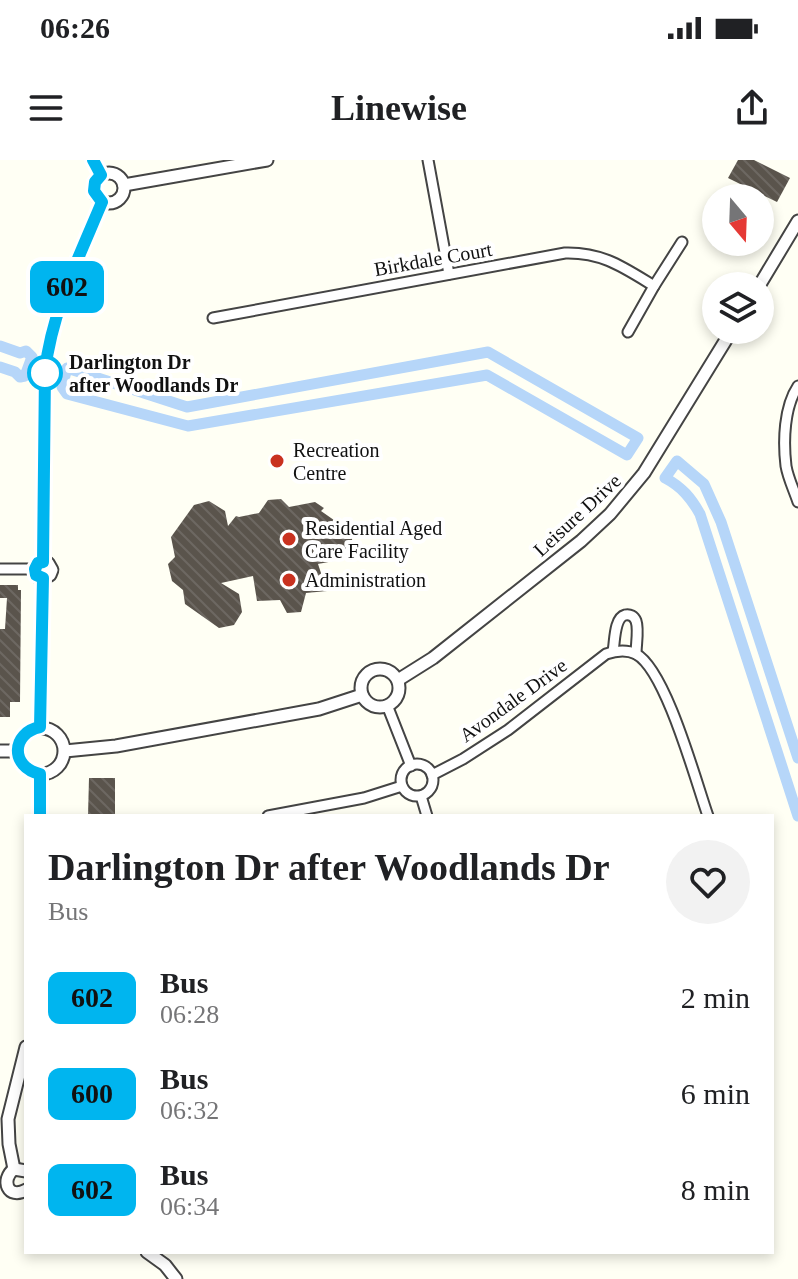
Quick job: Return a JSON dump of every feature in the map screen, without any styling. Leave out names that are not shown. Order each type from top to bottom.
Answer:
[{"type":"street","points":[[93,160],[101,175]]},
{"type":"street","points":[[124,185],[267,160]]},
{"type":"street","points":[[428,160],[449,274]]},
{"type":"street","points":[[115,173],[123,180],[123,194],[116,201],[102,202],[94,191],[95,182],[101,175],[115,173]]},
{"type":"street","points":[[40,727],[40,570],[47,351],[61,301],[102,202]]},
{"type":"street","points":[[767,272],[798,221]]},
{"type":"street","points":[[628,332],[682,242]]},
{"type":"street","name":"Birkdale Court","points":[[213,318],[565,253],[602,257],[654,286]]},
{"type":"street","name":"Leisure Drive","points":[[398,680],[433,658],[581,541],[610,514],[644,473],[723,344]]},
{"type":"street","points":[[798,386],[792,395],[785,434],[787,468],[798,502]]},
{"type":"street","points":[[0,569],[40,570]]},
{"type":"street","points":[[636,654],[636,620],[629,615],[619,619],[613,651],[636,654],[647,665],[669,703],[707,814]]},
{"type":"street","points":[[616,634],[636,635]]},
{"type":"street","name":"Avondale Drive","points":[[432,775],[487,745],[613,651]]},
{"type":"street","points":[[383,669],[398,680],[398,695],[387,705],[370,704],[362,695],[362,682],[370,672],[383,669]]},
{"type":"street","points":[[65,751],[116,746],[319,709],[362,695]]},
{"type":"street","points":[[387,705],[411,766]]},
{"type":"street","points":[[40,727],[58,734],[65,751],[57,768],[40,774],[24,767],[18,751],[24,735],[40,727]]},
{"type":"street","points":[[0,751],[18,751]]},
{"type":"street","points":[[411,766],[426,767],[432,775],[431,788],[421,796],[408,793],[402,786],[403,772],[411,766]]},
{"type":"street","points":[[40,774],[40,814]]},
{"type":"street","points":[[279,814],[364,798],[402,786]]},
{"type":"street","points":[[421,796],[426,814]]},
{"type":"street","points":[[24,1055],[8,1119],[12,1174],[5,1191],[18,1194],[24,1191]]},
{"type":"street","points":[[150,1254],[165,1265],[176,1279]]},
{"type":"building","points":[[738,160],[754,160],[790,178],[777,202],[774,201],[774,184],[740,184],[728,178]]},
{"type":"building","points":[[281,499],[289,507],[315,502],[324,508],[321,511],[351,532],[353,546],[344,559],[318,564],[327,591],[306,593],[301,612],[287,613],[280,600],[257,601],[253,576],[221,583],[239,594],[242,612],[234,625],[219,628],[185,604],[183,590],[172,581],[168,564],[175,557],[171,537],[194,505],[209,501],[225,511],[228,526],[236,516],[259,513],[268,500]]},
{"type":"building","points":[[0,585],[18,585],[18,590],[21,590],[20,702],[10,702],[10,717],[0,717],[0,629],[5,629],[7,598],[0,598]]},
{"type":"building","points":[[89,778],[115,778],[115,814],[88,814]]},
{"type":"waterway","points":[[0,346],[20,353],[26,351],[32,357],[25,376],[20,377],[0,367]]},
{"type":"waterway","points":[[488,352],[638,438],[627,455],[487,375],[188,426],[67,394],[62,387],[67,368],[187,407],[488,352]]},
{"type":"waterway","points":[[798,758],[721,522],[704,484],[677,461],[665,478],[686,493],[700,514],[798,816]]},
{"type":"bus line","name":"602","points":[[40,814],[40,774],[24,767],[18,745],[24,735],[40,727],[43,578],[36,575],[35,569],[38,563],[43,562],[45,371],[56,315],[102,202],[94,191],[95,182],[101,175],[93,160]]},
{"type":"place","name":"Darlington Dr after Woodlands Dr","points":[[45,373]]},
{"type":"place","name":"Recreation Centre","points":[[277,461]]},
{"type":"place","name":"Residential Aged Care Facility","points":[[289,539]]},
{"type":"place","name":"Administration","points":[[289,580]]}]
